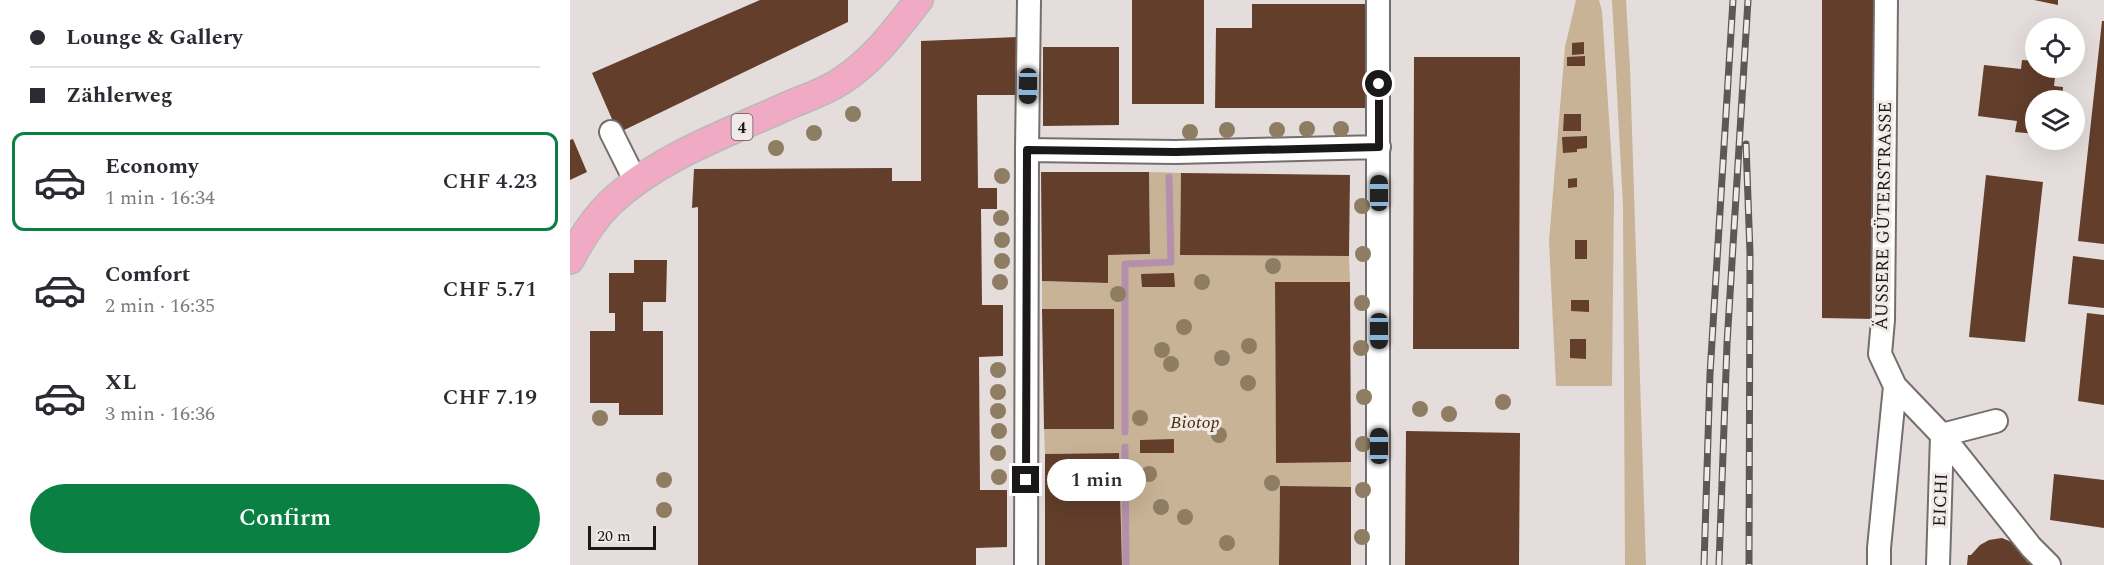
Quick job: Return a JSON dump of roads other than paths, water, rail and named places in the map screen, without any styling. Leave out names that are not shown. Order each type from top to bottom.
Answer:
[{"type":"main road","name":"4","points":[[570,260],[579,242],[607,206],[636,182],[683,154],[839,82],[870,60],[919,0]]},
{"type":"street","points":[[1026,565],[1029,0]]},
{"type":"street","points":[[1378,0],[1378,565]]},
{"type":"street","name":"ÄUSSERE GÜTERSTRASSE","points":[[1886,0],[1883,320],[1880,354],[1895,386],[1942,435],[2031,547],[2049,565]]},
{"type":"street","points":[[611,132],[636,182]]},
{"type":"street","points":[[1027,154],[1379,147]]},
{"type":"street","points":[[1879,565],[1895,386]]},
{"type":"street","points":[[1942,435],[1996,421]]},
{"type":"street","name":"EICHI","points":[[1938,565],[1942,435]]},
{"type":"waterway","points":[[1125,432],[1125,264],[1171,262],[1169,177]]},
{"type":"waterway","points":[[1125,447],[1126,565]]},
{"type":"railway","points":[[1704,565],[1710,374],[1733,0]]},
{"type":"railway","points":[[1719,565],[1727,344],[1748,0]]},
{"type":"railway","points":[[1746,144],[1750,253],[1749,565]]},
{"type":"park label","name":"Biotop","points":[[1195,422]]}]
